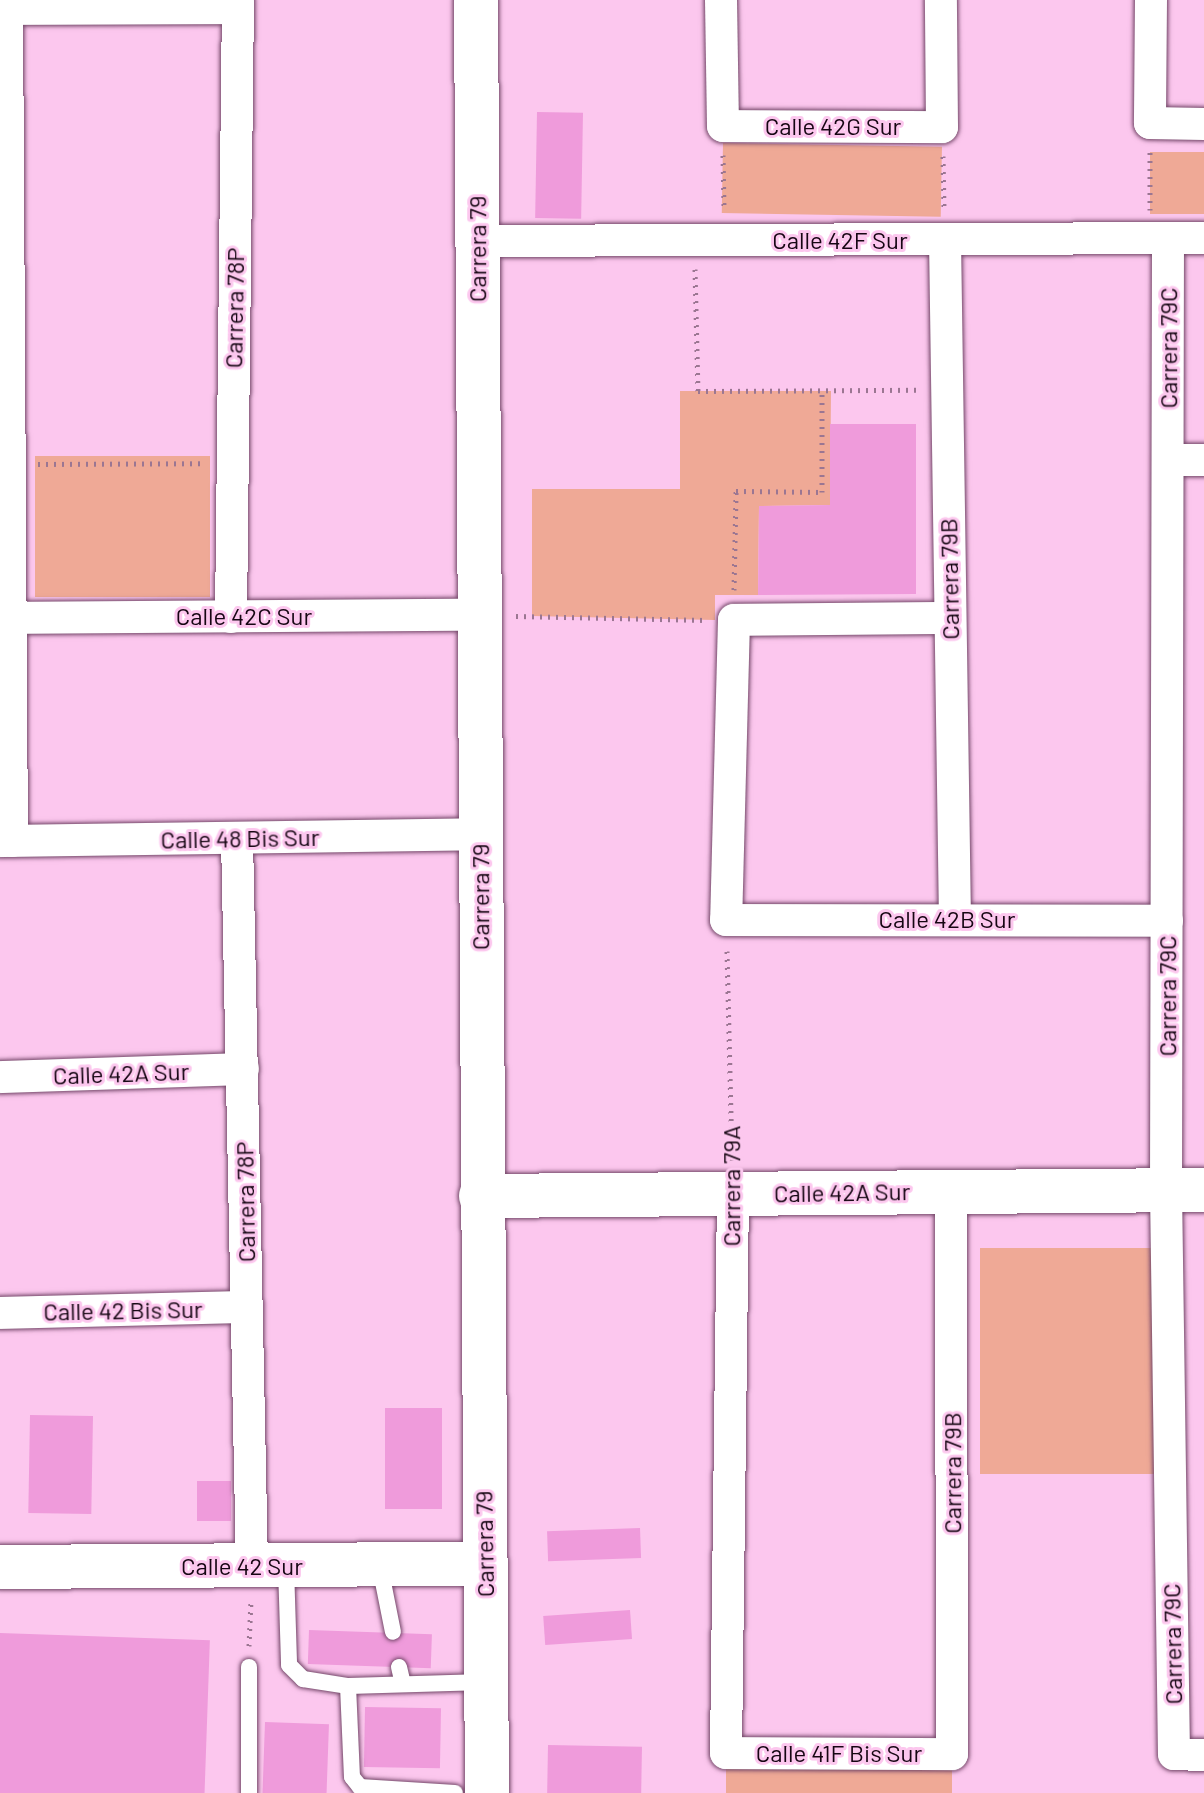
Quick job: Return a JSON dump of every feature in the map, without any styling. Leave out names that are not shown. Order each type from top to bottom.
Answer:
[{"type":"street","name":"Carrera 79","points":[[476,0],[477,241],[497,615],[479,834],[487,1793]]},
{"type":"street","points":[[721,0],[723,126]]},
{"type":"street","points":[[941,0],[942,127]]},
{"type":"street","points":[[1151,0],[1150,123],[1204,124]]},
{"type":"street","points":[[6,841],[10,464],[3,9],[238,4]]},
{"type":"street","name":"Carrera 78P","points":[[231,617],[238,4]]},
{"type":"street","name":"Calle 42G Sur","points":[[723,126],[942,127]]},
{"type":"street","name":"Carrera 79C","points":[[1158,238],[1168,460],[1167,921],[1185,1190],[1189,1754]]},
{"type":"street","name":"Calle 42F Sur","points":[[477,241],[1204,238]]},
{"type":"street","name":"Carrera 79B","points":[[945,239],[955,918]]},
{"type":"street","points":[[1168,460],[1204,460]]},
{"type":"street","name":"Calle 42C Sur","points":[[10,618],[497,615]]},
{"type":"street","points":[[726,920],[734,620],[950,618]]},
{"type":"street","name":"Calle 48 Bis Sur","points":[[6,841],[479,834]]},
{"type":"street","name":"Carrera 78P","points":[[237,838],[247,1307],[263,1576]]},
{"type":"street","name":"Calle 42B Sur","points":[[726,920],[955,918],[1167,921]]},
{"type":"street","name":"Calle 42A Sur","points":[[0,1077],[243,1069]]},
{"type":"street","name":"Calle 42A Sur","points":[[481,1196],[1185,1190]]},
{"type":"street","name":"Carrera 79B","points":[[951,1191],[952,1754]]},
{"type":"street","name":"Carrera 79A","points":[[726,1753],[733,1194]]},
{"type":"street","name":"Calle 42 Bis Sur","points":[[0,1313],[247,1307]]},
{"type":"street","name":"Calle 42 Sur","points":[[0,1567],[263,1576],[379,1565],[484,1564]]},
{"type":"street","name":"Calle 41F Bis Sur","points":[[726,1753],[952,1754]]},
{"type":"lane","points":[[379,1565],[393,1632]]},
{"type":"lane","points":[[263,1576],[289,1665],[303,1679],[348,1686],[485,1682]]},
{"type":"lane","points":[[249,1667],[249,1793]]},
{"type":"lane","points":[[399,1667],[403,1684]]},
{"type":"lane","points":[[348,1686],[352,1777],[360,1787],[455,1793]]},
{"type":"path","points":[[1150,123],[1158,238]]},
{"type":"path","points":[[723,126],[698,391],[947,389]]},
{"type":"path","points":[[942,127],[945,239]]},
{"type":"path","points":[[497,615],[734,620],[736,491],[822,492],[822,391]]},
{"type":"path","points":[[10,464],[233,462]]},
{"type":"path","name":"Carrera 79A","points":[[726,920],[733,1194]]},
{"type":"path","points":[[249,1667],[263,1576]]},
{"type":"shaded area","points":[[723,143],[942,147],[941,217],[722,213]]},
{"type":"shaded area","points":[[1150,152],[1204,152],[1204,214],[1150,214]]},
{"type":"shaded area","points":[[680,391],[831,391],[830,505],[759,506],[758,595],[715,595],[715,620],[532,616],[532,489],[680,489]]},
{"type":"shaded area","points":[[35,456],[210,456],[210,597],[35,597]]},
{"type":"shaded area","points":[[980,1248],[1157,1248],[1157,1474],[980,1474]]},
{"type":"shaded area","points":[[726,1767],[952,1767],[952,1793],[726,1793]]},
{"type":"building","points":[[537,112],[583,113],[581,219],[535,218]]},
{"type":"building","points":[[830,424],[916,424],[916,594],[758,595],[759,506],[830,505]]},
{"type":"building","points":[[385,1408],[442,1408],[442,1509],[385,1509]]},
{"type":"building","points":[[30,1415],[93,1416],[91,1514],[28,1513]]},
{"type":"building","points":[[197,1481],[231,1481],[231,1521],[197,1521]]},
{"type":"building","points":[[640,1528],[641,1558],[548,1561],[547,1531]]},
{"type":"building","points":[[630,1610],[632,1639],[545,1645],[543,1616]]},
{"type":"building","points":[[309,1630],[432,1634],[431,1668],[308,1664]]},
{"type":"building","points":[[0,1633],[210,1640],[205,1793],[0,1793]]},
{"type":"building","points":[[365,1707],[441,1708],[440,1768],[364,1767]]},
{"type":"building","points":[[265,1722],[329,1724],[327,1793],[263,1793]]},
{"type":"building","points":[[548,1745],[642,1747],[641,1793],[547,1793]]}]
